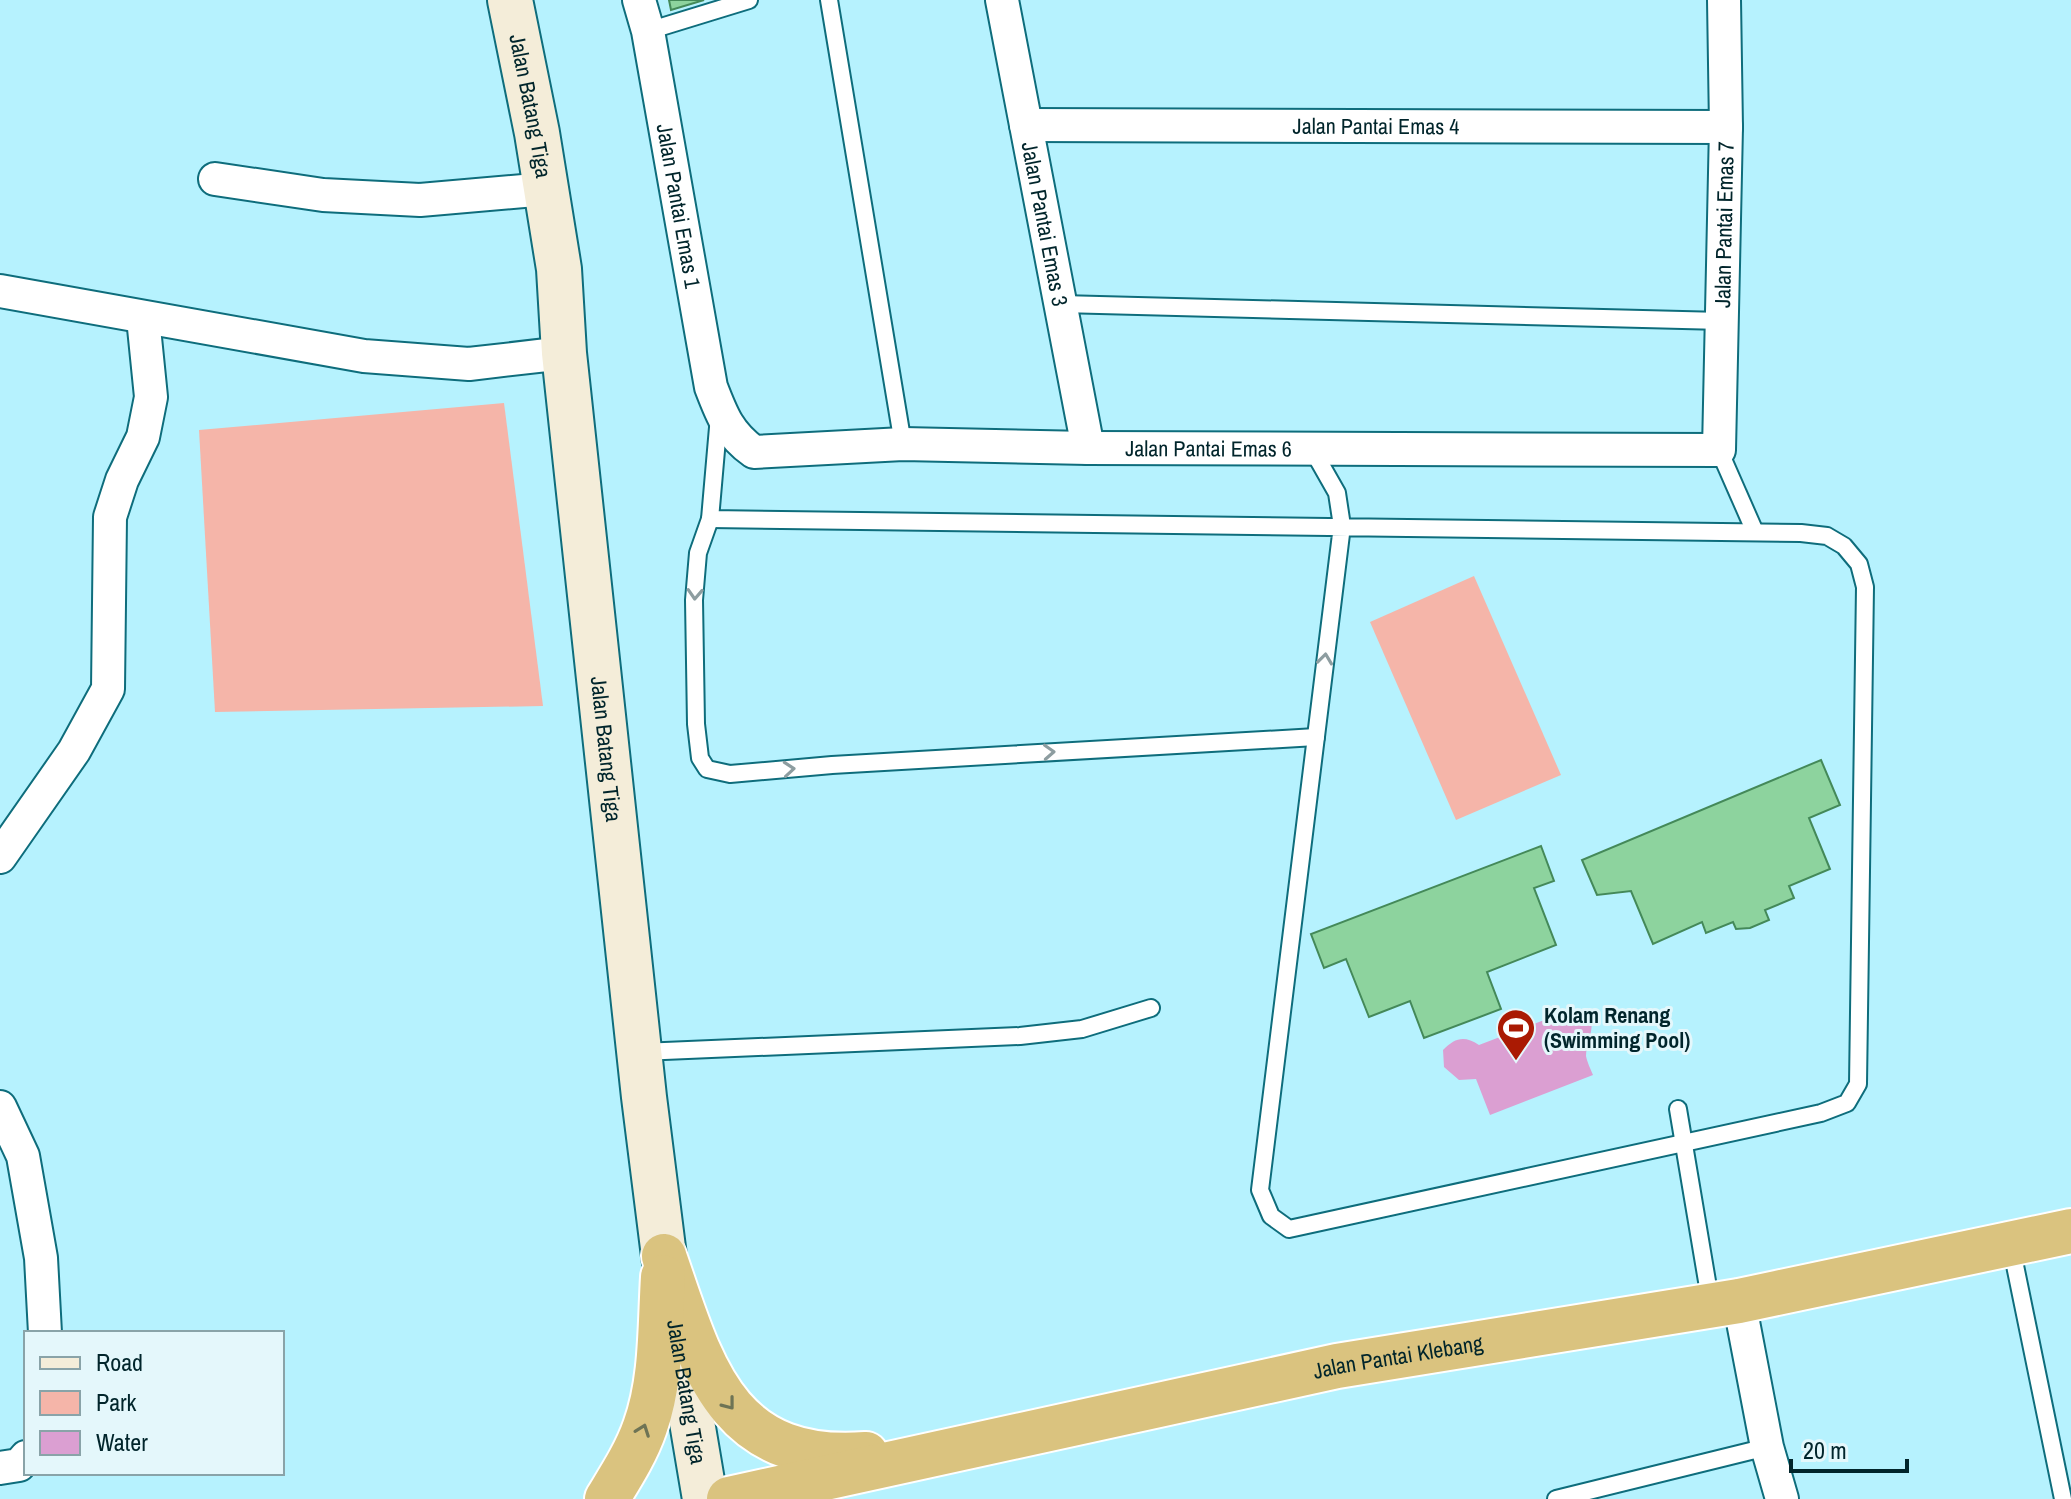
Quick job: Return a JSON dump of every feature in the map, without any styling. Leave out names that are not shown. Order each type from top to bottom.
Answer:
[{"type":"highway","name":"Jalan Pantai Klebang","points":[[729,1499],[1337,1366],[1725,1303],[2071,1231]]},
{"type":"highway","points":[[664,1256],[694,1342],[717,1389],[740,1418],[773,1442],[816,1453],[859,1455],[976,1446]]},
{"type":"highway","points":[[607,1499],[628,1465],[646,1425],[657,1372],[664,1256]]},
{"type":"main road","name":"Jalan Batang Tiga","points":[[510,0],[559,269],[564,353],[639,1052],[664,1256],[705,1499]]},
{"type":"street","name":"Jalan Pantai Emas 1","points":[[639,0],[648,31],[711,387],[720,410]]},
{"type":"street","name":"Jalan Pantai Emas 3","points":[[1002,0],[1088,448]]},
{"type":"street","name":"Jalan Pantai Emas 7","points":[[1719,450],[1726,127],[1724,0]]},
{"type":"street","name":"Jalan Pantai Emas 4","points":[[1026,125],[1726,127]]},
{"type":"street","points":[[215,179],[323,195],[420,200],[546,189]]},
{"type":"street","points":[[0,291],[364,356],[469,364],[564,353]]},
{"type":"street","points":[[0,857],[74,751],[108,689],[110,517],[122,480],[143,437],[151,397],[143,318]]},
{"type":"street","name":"Jalan Pantai Emas 6","points":[[720,410],[735,439],[754,452],[903,444],[1088,448],[1719,450]]},
{"type":"street","points":[[0,1107],[23,1156],[41,1258],[45,1331]]},
{"type":"street","points":[[1725,1303],[1774,1471]]},
{"type":"street","points":[[0,1468],[19,1465],[24,1459]]},
{"type":"lane","points":[[648,31],[749,0]]},
{"type":"lane","points":[[829,0],[903,444]]},
{"type":"lane","points":[[1061,304],[1722,321]]},
{"type":"lane","points":[[720,410],[710,519],[698,553],[694,600],[696,724],[700,758],[707,769],[730,774],[832,765],[1316,737]]},
{"type":"lane","points":[[710,519],[1342,526],[1755,532],[1827,536],[1844,546],[1859,564],[1865,587],[1858,1084],[1847,1103],[1821,1113],[1289,1229],[1271,1216],[1260,1190],[1342,526],[1337,493],[1312,449]]},
{"type":"lane","points":[[1719,450],[1755,532]]},
{"type":"lane","points":[[639,1052],[1020,1036],[1082,1029],[1151,1008]]},
{"type":"lane","points":[[1678,1109],[1725,1303]]},
{"type":"lane","points":[[2011,1245],[2063,1499]]},
{"type":"lane","points":[[1556,1499],[1774,1471]]},
{"type":"green space","points":[[504,403],[543,706],[215,712],[199,430]]},
{"type":"green space","points":[[1474,576],[1561,775],[1456,820],[1370,622]]},
{"type":"water","name":"Kolam Renang (Swimming Pool)","points":[[1573,1009],[1589,1016],[1591,1022],[1586,1056],[1593,1075],[1490,1115],[1476,1079],[1459,1080],[1444,1067],[1443,1050],[1456,1041],[1464,1039],[1479,1045]]},
{"type":"building","points":[[669,0],[704,0],[671,10]]},
{"type":"building","points":[[1821,760],[1840,805],[1809,818],[1830,869],[1789,886],[1794,898],[1765,910],[1769,920],[1750,928],[1736,929],[1733,922],[1706,933],[1702,922],[1653,944],[1631,891],[1597,895],[1582,860]]},
{"type":"building","points":[[1541,846],[1554,881],[1534,888],[1556,945],[1487,972],[1501,1009],[1424,1038],[1410,1001],[1369,1017],[1346,959],[1324,968],[1311,934]]},
{"type":"place","name":"Kolam Renang (Swimming Pool)","points":[[1516,1062]]}]
